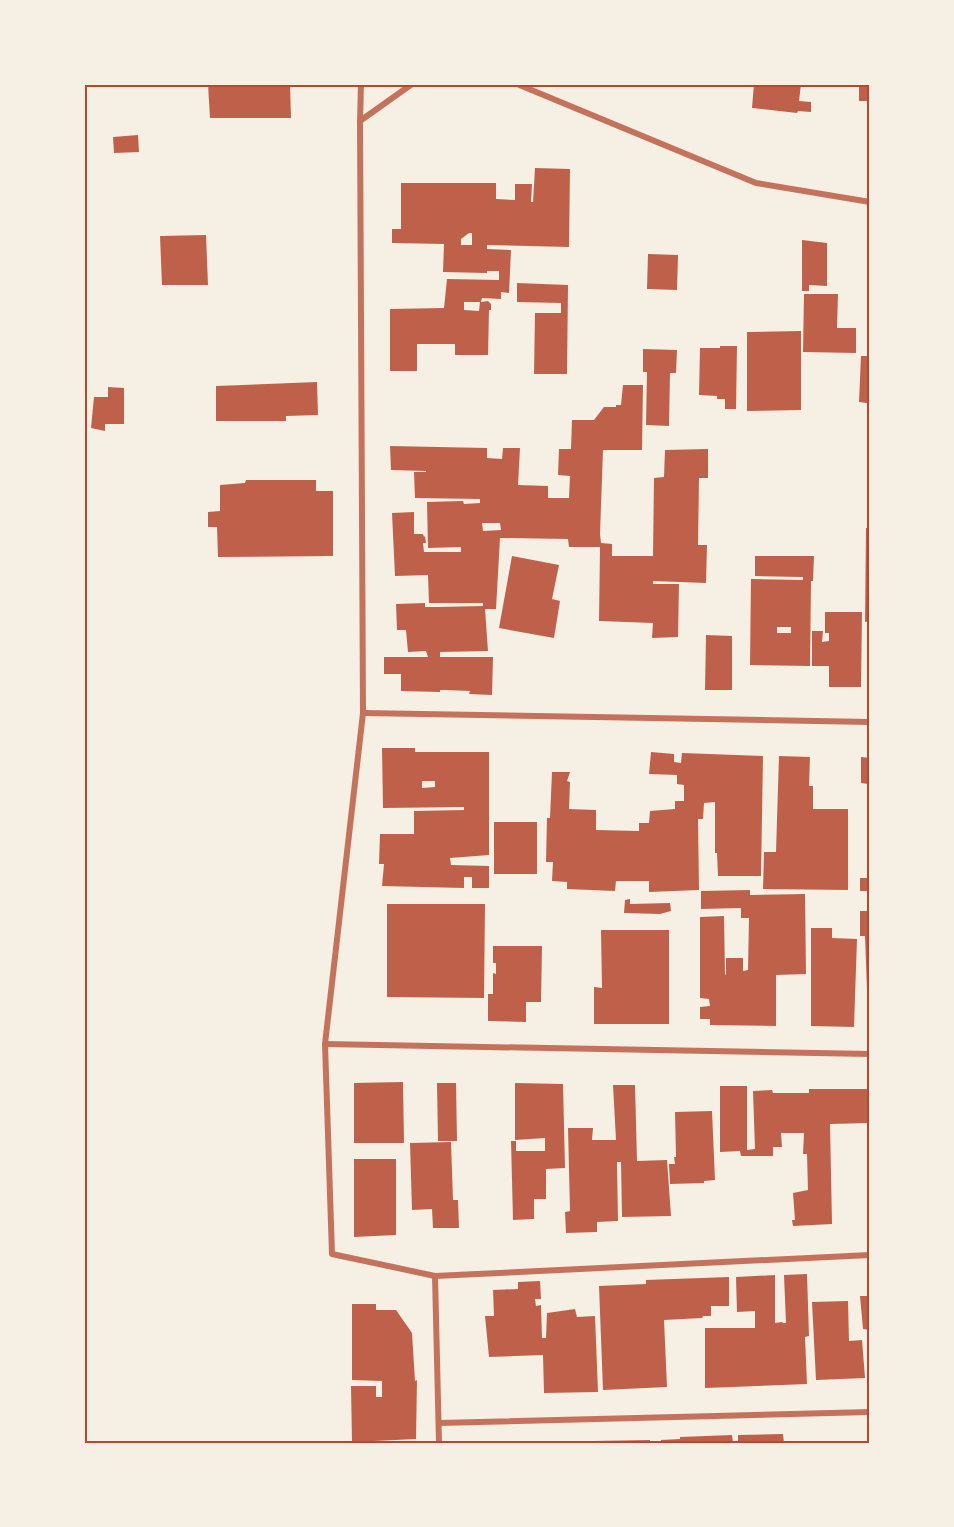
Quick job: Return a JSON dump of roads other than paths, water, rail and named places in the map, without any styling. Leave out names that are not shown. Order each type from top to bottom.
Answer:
[{"type":"street","points":[[361,84],[363,713],[325,1044],[332,1254],[435,1276],[870,1255]]},
{"type":"street","points":[[360,121],[412,84]]},
{"type":"street","points":[[517,84],[756,183],[870,202]]},
{"type":"street","points":[[363,713],[870,722]]},
{"type":"street","points":[[325,1044],[870,1054]]},
{"type":"street","points":[[435,1276],[439,1443]]},
{"type":"street","points":[[439,1423],[870,1412]]}]
